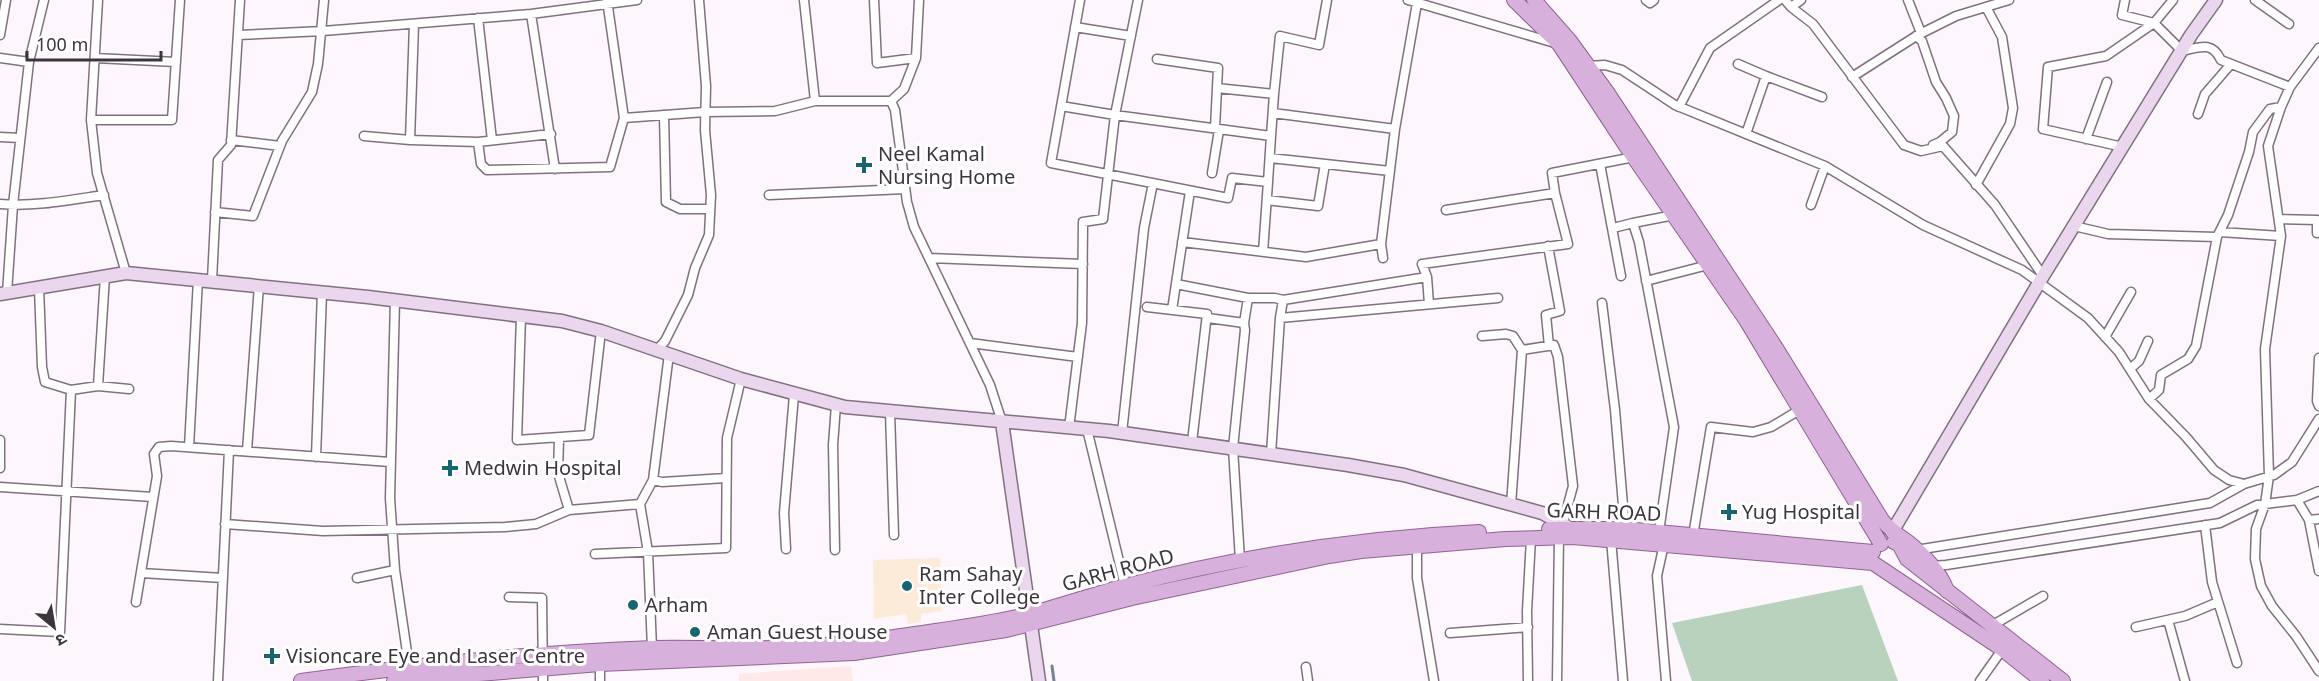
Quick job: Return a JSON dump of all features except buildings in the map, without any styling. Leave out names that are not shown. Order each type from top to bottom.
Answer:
[{"type":"main road","points":[[1514,0],[1565,43]]},
{"type":"main road","points":[[1534,0],[1583,68],[1892,532],[1916,550],[1931,566],[1944,581],[1947,591]]},
{"type":"main road","points":[[1583,68],[1634,157],[1674,215],[1713,262]]},
{"type":"main road","points":[[1772,351],[1877,557],[1889,573],[2006,643],[2063,681]]},
{"type":"main road","name":"GARH ROAD","points":[[1126,593],[1314,553],[1358,546],[1565,531],[1625,529],[1661,538],[1877,557]]},
{"type":"main road","name":"GARH ROAD","points":[[1358,546],[1417,546],[1445,539],[1531,538],[1565,531],[1611,539],[1693,536],[1738,546]]},
{"type":"main road","points":[[1877,557],[1890,542],[1899,544],[1907,559],[1993,625],[2006,643],[2042,681]]},
{"type":"main road","name":"GARH ROAD","points":[[543,668],[652,655],[853,648],[1031,619],[1239,560],[1314,553]]},
{"type":"main road","name":"GARH ROAD","points":[[302,681],[410,675],[509,665],[543,668],[600,664],[652,655]]},
{"type":"main road","name":"GARH ROAD","points":[[394,681],[410,675]]},
{"type":"street","points":[[0,35],[6,0]]},
{"type":"street","points":[[44,0],[29,62],[4,294],[126,273],[259,285],[562,321],[601,331],[741,379],[836,405],[1122,433],[1404,475],[1542,513],[1565,531]]},
{"type":"street","points":[[98,0],[91,120],[98,173],[126,273]]},
{"type":"street","points":[[91,120],[172,120],[180,0]]},
{"type":"street","points":[[212,280],[218,160],[231,145],[240,0]]},
{"type":"street","points":[[215,212],[253,216],[280,146],[312,92],[323,31],[324,0]]},
{"type":"street","points":[[238,35],[323,31],[531,14],[608,2],[637,0]]},
{"type":"street","points":[[652,655],[648,552],[640,504],[653,480],[665,340],[688,295],[695,268],[708,235],[710,209],[705,112],[706,86],[699,0]]},
{"type":"street","points":[[804,0],[815,101]]},
{"type":"street","points":[[874,0],[877,63],[916,58]]},
{"type":"street","points":[[624,118],[705,112],[775,111],[815,101],[891,101],[904,89],[916,58],[919,0]]},
{"type":"street","points":[[1080,0],[1052,163],[1228,198],[1232,178],[1268,182]]},
{"type":"street","points":[[1069,428],[1082,323],[1083,222],[1103,219],[1115,115],[1138,0]]},
{"type":"street","points":[[1263,252],[1280,36],[1319,45],[1327,0]]},
{"type":"street","points":[[1408,0],[1565,43]]},
{"type":"street","points":[[1646,0],[1650,3],[1654,0]]},
{"type":"street","points":[[1679,107],[1710,48],[1779,0]]},
{"type":"street","points":[[1788,4],[1801,0]]},
{"type":"street","points":[[1852,77],[1921,33],[1908,0]]},
{"type":"street","points":[[1916,36],[1956,16],[2008,0]]},
{"type":"street","points":[[2125,0],[2122,15],[2154,23],[2182,51]]},
{"type":"street","points":[[2123,147],[2043,129],[2048,67],[2106,56],[2154,23],[2173,0]]},
{"type":"street","points":[[1892,532],[2041,280],[2182,51],[2216,0]]},
{"type":"street","points":[[2255,0],[2289,24]]},
{"type":"street","points":[[478,142],[481,164],[487,170],[610,167],[624,118],[608,2]]},
{"type":"street","points":[[1383,258],[1381,244],[1395,129],[1417,3]]},
{"type":"street","points":[[1788,4],[1813,24],[1904,145],[1921,151],[1943,146],[1995,205],[2041,280]]},
{"type":"street","points":[[1976,184],[2010,124],[2013,108],[2002,37],[1986,7]]},
{"type":"street","points":[[531,14],[555,169]]},
{"type":"street","points":[[478,18],[492,140]]},
{"type":"street","points":[[410,140],[414,24]]},
{"type":"street","points":[[1075,27],[1131,36]]},
{"type":"street","points":[[1916,36],[1922,41],[1936,82],[1954,116],[1953,132],[1928,149]]},
{"type":"street","points":[[2182,51],[2207,46],[2217,51],[2221,60],[2290,87]]},
{"type":"street","points":[[2319,48],[2290,87],[2268,146],[2281,236],[2265,349],[2270,476],[2265,504],[2256,529],[2255,559],[2261,586],[2271,606],[2296,636],[2319,671]]},
{"type":"street","points":[[0,58],[29,62]]},
{"type":"street","points":[[95,58],[176,62]]},
{"type":"street","points":[[1156,59],[1218,68],[1215,128],[1219,130],[1212,173]]},
{"type":"street","points":[[1738,64],[1822,97]]},
{"type":"street","points":[[2198,114],[2205,94],[2231,64]]},
{"type":"street","points":[[1583,68],[1605,65],[1622,70],[1679,107],[1825,166],[1923,225],[2041,280],[2088,318],[2119,352],[2149,399],[2214,470],[2229,480],[2244,484]]},
{"type":"street","points":[[1746,134],[1766,76]]},
{"type":"street","points":[[2086,139],[2107,82]]},
{"type":"street","points":[[1217,88],[1274,94]]},
{"type":"street","points":[[891,101],[895,110],[905,189],[914,227],[990,385],[1002,422],[1039,681]]},
{"type":"street","points":[[1061,106],[1271,136]]},
{"type":"street","points":[[2149,399],[2160,390],[2161,375],[2188,359],[2196,346],[2218,235],[2228,215],[2249,152],[2253,132],[2270,109],[2281,107]]},
{"type":"street","points":[[1273,113],[1395,129]]},
{"type":"street","points":[[664,115],[666,202],[680,209],[710,209]]},
{"type":"street","points":[[364,136],[478,142],[550,134]]},
{"type":"street","points":[[0,137],[20,138]]},
{"type":"street","points":[[231,140],[280,146]]},
{"type":"street","points":[[1429,304],[1427,277],[1422,264],[1568,244],[1552,173],[1634,157]]},
{"type":"street","points":[[1270,159],[1390,171]]},
{"type":"street","points":[[1267,200],[1318,206],[1325,164]]},
{"type":"street","points":[[1600,164],[1621,276]]},
{"type":"street","points":[[1811,205],[1825,166]]},
{"type":"street","points":[[1122,433],[1144,228],[1153,183]]},
{"type":"street","points":[[769,195],[905,189]]},
{"type":"street","points":[[1172,310],[1190,191]]},
{"type":"street","points":[[1446,210],[1555,194]]},
{"type":"street","points":[[0,204],[13,205],[104,195]]},
{"type":"street","points":[[1613,228],[1674,215]]},
{"type":"street","points":[[2280,219],[2317,220],[2317,233],[2319,233]]},
{"type":"street","points":[[1633,223],[1674,427],[1657,576],[1666,681]]},
{"type":"street","points":[[2074,226],[2108,234],[2281,236]]},
{"type":"street","points":[[1182,242],[1306,257],[1381,244]]},
{"type":"street","points":[[1548,246],[1560,311],[1546,315],[1549,345]]},
{"type":"street","points":[[929,258],[1083,264]]},
{"type":"street","points":[[1646,281],[1713,262]]},
{"type":"street","points":[[98,386],[105,276]]},
{"type":"street","points":[[1176,284],[1248,298],[1283,300],[1427,277]]},
{"type":"street","points":[[189,447],[198,279]]},
{"type":"street","points":[[247,452],[259,285]]},
{"type":"street","points":[[39,288],[42,367],[45,382],[71,390],[98,386],[129,389]]},
{"type":"street","points":[[316,457],[322,292]]},
{"type":"street","points":[[2105,337],[2131,292]]},
{"type":"street","points":[[1239,560],[1233,448],[1248,298]]},
{"type":"street","points":[[1280,318],[1498,298]]},
{"type":"street","points":[[395,300],[390,462],[395,570],[410,675]]},
{"type":"street","points":[[1271,454],[1283,300]]},
{"type":"street","points":[[1602,303],[1615,410],[1625,529]]},
{"type":"street","points":[[1147,307],[1207,314],[1208,318],[1244,323]]},
{"type":"street","points":[[1192,442],[1207,314]]},
{"type":"street","points":[[521,316],[517,440],[559,439],[589,435],[601,331]]},
{"type":"street","points":[[1482,336],[1506,334],[1513,336],[1522,350],[1511,505]]},
{"type":"street","points":[[2130,369],[2139,361],[2148,341]]},
{"type":"street","points":[[970,343],[1078,357]]},
{"type":"street","points":[[1522,350],[1554,345],[1558,357],[1573,486],[1565,531],[1557,681]]},
{"type":"street","points":[[2319,357],[2317,401],[2319,406]]},
{"type":"street","points":[[595,554],[726,548],[727,438],[741,379]]},
{"type":"street","points":[[0,629],[60,632],[71,390]]},
{"type":"street","points":[[786,549],[784,513],[794,395]]},
{"type":"street","points":[[835,550],[833,445],[836,405]]},
{"type":"street","points":[[1693,536],[1711,427],[1754,432],[1771,427],[1801,409]]},
{"type":"street","points":[[890,412],[894,535]]},
{"type":"street","points":[[1916,550],[2210,503],[2244,484],[2270,476],[2292,462],[2319,419]]},
{"type":"street","points":[[1087,429],[1126,593]]},
{"type":"street","points":[[559,439],[558,473],[569,510]]},
{"type":"street","points":[[0,440],[0,468]]},
{"type":"street","points":[[136,602],[157,476],[154,454],[159,447],[189,447],[390,462]]},
{"type":"street","points":[[218,681],[229,450]]},
{"type":"street","points":[[653,480],[662,482],[726,478]]},
{"type":"street","points":[[0,487],[153,498]]},
{"type":"street","points":[[1931,566],[2220,523],[2257,505],[2297,500],[2319,491]]},
{"type":"street","points":[[2297,500],[2309,520],[2319,571]]},
{"type":"street","points":[[225,524],[323,531],[393,531],[536,524],[569,510],[640,504]]},
{"type":"street","points":[[2309,520],[2319,519]]},
{"type":"street","points":[[2205,525],[2212,582],[2237,663]]},
{"type":"street","points":[[1528,681],[1531,538]]},
{"type":"street","points":[[1611,539],[1623,681]]},
{"type":"street","points":[[1417,546],[1417,578],[1434,681]]},
{"type":"street","points":[[357,579],[395,570]]},
{"type":"street","points":[[141,573],[223,578]]},
{"type":"street","points":[[1993,625],[2043,596]]},
{"type":"street","points":[[509,597],[542,598],[543,668]]},
{"type":"street","points":[[2136,627],[2185,616],[2217,602]]},
{"type":"street","points":[[2169,620],[2185,681]]},
{"type":"street","points":[[1450,633],[1528,627]]},
{"type":"street","points":[[1980,681],[2006,643]]},
{"type":"street","points":[[600,664],[600,681]]},
{"type":"street","points":[[1306,667],[1308,681]]},
{"type":"shaded area","name":"Ram Sahay Inter College","points":[[940,558],[942,611],[921,614],[921,622],[908,624],[906,614],[874,619],[873,560]]},
{"type":"shaded area","points":[[851,666],[853,681],[739,681],[739,674]]},
{"type":"green space","points":[[1862,585],[1898,681],[1692,681],[1672,623]]},
{"type":"waterway","points":[[1052,666],[1054,681]]},
{"type":"place","name":"Neel Kamal Nursing Home","points":[[864,165]]},
{"type":"place","name":"Medwin Hospital","points":[[450,468]]},
{"type":"place","name":"Yug Hospital","points":[[1729,512]]},
{"type":"place","name":"Ram Sahay Inter College","points":[[907,586]]},
{"type":"place","name":"Arham","points":[[633,605]]},
{"type":"place","name":"Aman Guest House","points":[[695,632]]},
{"type":"place","name":"Visioncare Eye and Laser Centre","points":[[272,656]]}]
